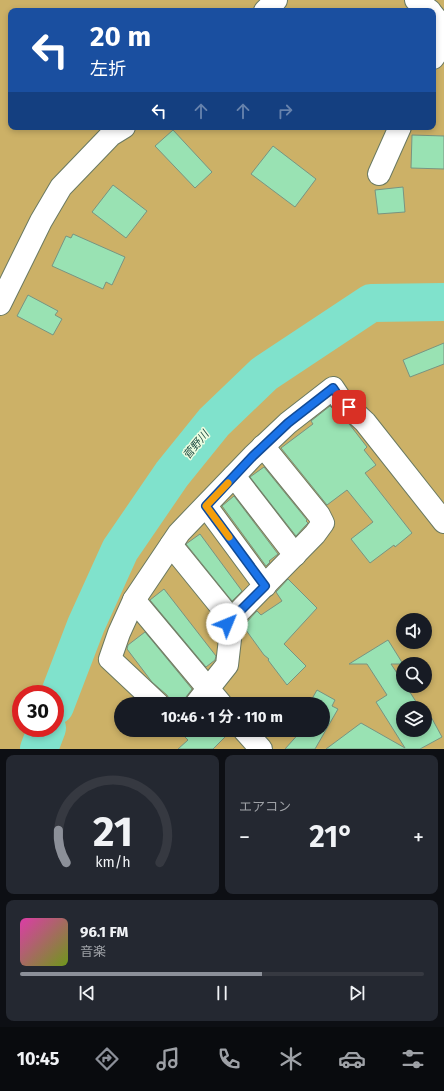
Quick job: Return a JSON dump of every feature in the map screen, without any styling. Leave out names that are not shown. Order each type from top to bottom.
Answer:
[{"type":"street","points":[[268,8],[276,0]]},
{"type":"street","points":[[416,0],[426,8]]},
{"type":"street","points":[[436,19],[444,29]]},
{"type":"street","points":[[436,54],[444,42]]},
{"type":"street","points":[[0,304],[41,221],[61,187],[111,135],[119,130]]},
{"type":"street","points":[[378,174],[399,130]]},
{"type":"street","points":[[151,697],[110,659],[119,633],[134,600],[179,533],[263,446],[288,423],[333,388],[341,400],[365,422],[444,522]]},
{"type":"street","points":[[209,697],[227,665],[230,639],[227,624],[315,534],[323,523],[319,515],[263,446]]},
{"type":"street","points":[[234,476],[295,555]]},
{"type":"street","points":[[206,506],[265,586]]},
{"type":"street","points":[[171,545],[231,619]]},
{"type":"street","points":[[134,600],[207,697]]},
{"type":"street","points":[[250,737],[261,749]]},
{"type":"shaded area","points":[[0,0],[444,0],[444,749],[0,749]]},
{"type":"building","points":[[173,130],[212,172],[195,188],[155,146]]},
{"type":"building","points":[[412,135],[444,136],[444,169],[411,168]]},
{"type":"building","points":[[273,146],[316,179],[295,207],[251,174]]},
{"type":"building","points":[[113,185],[147,211],[126,238],[92,212]]},
{"type":"building","points":[[403,187],[405,212],[378,214],[375,190]]},
{"type":"building","points":[[73,234],[125,257],[112,285],[106,282],[103,289],[52,266],[66,236],[71,238]]},
{"type":"building","points":[[28,295],[58,311],[55,315],[62,319],[53,335],[17,316]]},
{"type":"building","points":[[444,343],[444,364],[410,377],[403,360]]},
{"type":"building","points":[[330,406],[350,425],[367,447],[364,450],[376,465],[365,473],[412,533],[395,547],[394,545],[370,563],[351,539],[373,522],[347,490],[327,505],[281,448],[313,424],[311,421]]},
{"type":"building","points":[[264,467],[307,520],[306,521],[308,523],[296,536],[250,477]]},
{"type":"building","points":[[234,496],[278,554],[269,561],[270,562],[266,566],[222,506]]},
{"type":"building","points":[[200,534],[242,591],[232,601],[186,544]]},
{"type":"building","points":[[288,579],[317,608],[284,644],[306,666],[287,685],[243,626],[257,611],[261,615],[282,601],[276,592]]},
{"type":"building","points":[[164,589],[216,656],[215,660],[206,667],[150,600]]},
{"type":"building","points":[[145,632],[192,689],[186,697],[168,697],[152,682],[127,649],[128,645]]},
{"type":"building","points":[[388,640],[399,657],[396,657],[396,664],[391,664],[396,672],[396,693],[410,693],[416,701],[396,701],[396,734],[376,702],[387,695],[367,664],[349,664]]},
{"type":"building","points":[[317,690],[330,697],[313,697]]},
{"type":"building","points":[[330,697],[335,700],[332,706],[338,709],[330,723]]},
{"type":"building","points":[[432,719],[442,737],[420,749],[326,749],[361,723],[405,748],[398,737],[432,737]]},
{"type":"building","points":[[185,737],[225,737],[213,749],[178,749],[188,740]]},
{"type":"building","points":[[296,737],[322,737],[315,749],[285,749]]},
{"type":"waterway","name":"菅野川","points":[[63,685],[86,625],[120,550],[172,474],[214,422],[264,374],[371,303],[444,302]]},
{"type":"waterway","name":"菅野川","points":[[39,749],[44,737]]},
{"type":"slow traffic","points":[[228,483],[206,506],[229,537]]},
{"type":"route","points":[[227,624],[265,586],[206,506],[253,456],[288,423],[333,388],[341,400],[349,407]]}]
